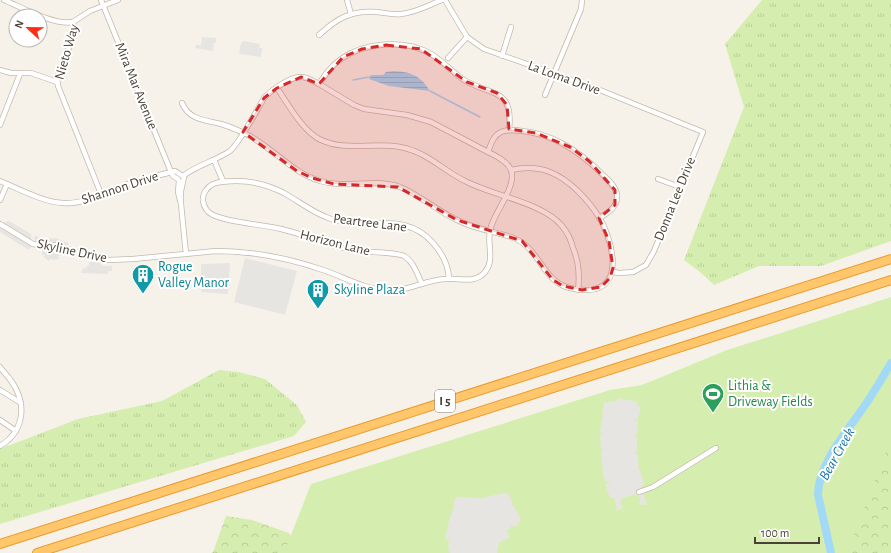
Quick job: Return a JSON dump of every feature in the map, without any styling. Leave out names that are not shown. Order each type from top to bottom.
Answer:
[{"type":"highway","name":"I 5","points":[[0,544],[891,259]]},
{"type":"highway","name":"I 5","points":[[37,553],[891,280]]},
{"type":"street","points":[[4,0],[61,22],[73,22]]},
{"type":"street","name":"Mira Mar Avenue","points":[[101,0],[172,176],[179,181],[178,192],[181,204],[186,254]]},
{"type":"street","name":"Nieto Way","points":[[101,194],[57,82],[57,77],[74,35],[75,29],[73,22],[85,14],[118,0]]},
{"type":"street","points":[[347,0],[351,14]]},
{"type":"street","points":[[319,35],[336,21],[351,14],[364,12],[403,14],[419,10],[442,0]]},
{"type":"street","name":"La Loma Drive","points":[[445,0],[467,37],[484,49],[595,88],[702,132]]},
{"type":"street","points":[[545,96],[581,9],[582,0]]},
{"type":"street","points":[[502,56],[511,27]]},
{"type":"street","points":[[448,58],[467,37]]},
{"type":"street","points":[[319,84],[337,62],[350,54],[374,46],[398,45],[417,47],[440,60],[454,73],[467,82],[497,93],[503,98],[509,111],[509,130]]},
{"type":"street","points":[[0,70],[20,74],[31,73],[57,82]]},
{"type":"street","points":[[0,124],[20,74]]},
{"type":"street","points":[[171,172],[174,171],[183,176],[193,169],[214,160],[234,148],[243,132],[264,98],[292,79],[300,77],[319,84],[354,105],[364,109],[407,115],[431,122],[505,161],[511,170],[527,168],[539,169],[560,177],[574,188],[599,218],[607,234],[611,249],[612,272],[606,284],[601,287],[589,290],[578,290],[563,286],[553,280],[530,248],[510,236],[477,228],[457,220],[398,187],[379,184],[334,184],[312,178],[296,171],[261,143],[243,132],[193,117],[186,111],[182,103]]},
{"type":"street","points":[[277,88],[308,130],[319,139],[339,145],[389,146],[412,150],[431,159],[466,182],[540,209],[553,217],[563,227],[569,236],[579,263],[578,290]]},
{"type":"street","points":[[488,152],[494,138],[498,134],[509,130],[536,133],[564,144],[589,161],[607,178],[615,190],[616,200],[612,210],[599,218]]},
{"type":"street","name":"Donna Lee Drive","points":[[612,272],[627,273],[646,265],[654,251],[702,132]]},
{"type":"street","points":[[214,160],[222,181]]},
{"type":"street","name":"Skyline Drive","points":[[0,224],[33,244],[56,245],[88,256],[107,260],[228,251],[274,256],[314,267],[379,290],[396,291],[430,281],[449,278],[469,280],[478,277],[486,271],[491,258],[488,240],[490,231],[493,221],[512,183],[511,170]]},
{"type":"street","name":"Shannon Drive","points":[[0,181],[43,198],[63,203],[81,202],[134,182],[171,172]]},
{"type":"street","name":"Mira Mar Avenue","points":[[181,204],[183,176]]},
{"type":"street","points":[[658,179],[680,187]]},
{"type":"street","name":"Horizon Lane","points":[[222,181],[212,185],[203,195],[203,202],[206,210],[211,213],[219,217],[283,229],[328,244],[350,249],[401,255],[412,264],[422,284]]},
{"type":"street","name":"Peartree Lane","points":[[222,181],[248,182],[275,189],[316,213],[342,222],[358,224],[388,222],[416,229],[428,238],[440,251],[448,268],[449,278]]},
{"type":"street","points":[[0,200],[7,184]]},
{"type":"street","points":[[0,367],[16,388],[21,403],[21,415],[16,431],[11,438],[0,446]]},
{"type":"street","points":[[0,390],[21,403]]},
{"type":"street","points":[[0,420],[16,431]]},
{"type":"street","points":[[639,492],[653,487],[716,448]]},
{"type":"highlighted area","points":[[386,45],[421,49],[467,82],[497,93],[507,105],[509,129],[536,133],[570,147],[589,161],[615,190],[615,205],[599,218],[609,241],[613,268],[610,278],[601,287],[582,290],[563,286],[553,280],[522,241],[457,220],[398,187],[334,184],[312,178],[297,171],[243,132],[264,98],[277,88],[301,77],[319,84],[343,57],[362,49]]},
{"type":"green space","points":[[762,0],[891,0],[891,241],[821,266],[759,266],[714,285],[684,260],[744,107],[725,44]]},
{"type":"green space","points":[[891,297],[891,553],[711,553],[794,329]]},
{"type":"green space","name":"Lithia & Driveway Fields","points":[[891,298],[891,438],[847,553],[284,553],[311,484],[610,390],[642,385],[727,350]]},
{"type":"green space","points":[[219,370],[239,372],[265,379],[297,405],[306,422],[294,436],[0,524],[0,449],[78,419],[162,401]]},
{"type":"green space","points":[[226,516],[252,520],[289,533],[296,544],[309,553],[211,553],[213,552]]},
{"type":"shaded area","points":[[202,37],[216,38],[213,51],[195,48],[196,45],[201,45]]},
{"type":"shaded area","points":[[244,41],[260,44],[259,48],[262,48],[261,57],[239,54],[241,43]]},
{"type":"shaded area","points":[[9,221],[31,234],[32,245],[29,250],[0,232],[0,224]]},
{"type":"shaded area","points":[[36,236],[43,239],[55,238],[69,243],[67,247],[53,243],[39,242],[35,241],[34,237]]},
{"type":"shaded area","points":[[42,249],[49,249],[58,252],[61,251],[62,255],[58,256],[59,259],[52,260],[51,258],[49,261],[43,257],[45,255],[42,255]]},
{"type":"shaded area","points":[[245,258],[297,271],[285,315],[234,302]]},
{"type":"shaded area","points":[[89,262],[101,262],[102,266],[112,266],[112,271],[109,271],[108,274],[81,273],[82,270],[89,265]]},
{"type":"shaded area","points":[[230,263],[228,294],[201,292],[201,264]]},
{"type":"shaded area","points":[[618,398],[638,402],[637,406],[641,407],[638,419],[634,420],[638,421],[637,435],[633,436],[637,438],[637,452],[633,453],[637,454],[639,468],[636,469],[640,470],[644,485],[641,487],[648,505],[638,504],[640,502],[640,497],[635,494],[621,499],[620,504],[624,507],[616,511],[617,508],[614,498],[610,498],[605,484],[609,483],[609,481],[605,482],[602,467],[606,466],[602,465],[601,451],[604,449],[601,449],[600,435],[604,434],[600,433],[602,418],[606,418],[602,416],[604,402],[616,402]]},
{"type":"shaded area","points":[[508,493],[513,504],[510,506],[514,506],[521,520],[518,522],[519,524],[513,527],[511,524],[511,528],[506,530],[510,538],[499,542],[497,553],[450,553],[448,547],[449,540],[445,539],[448,526],[452,527],[448,525],[453,509],[456,509],[453,508],[456,497],[482,498]]},
{"type":"water","points":[[386,72],[405,72],[414,75],[423,81],[430,91],[389,86],[369,79],[371,75],[383,75]]},
{"type":"waterway","points":[[353,80],[369,77]]},
{"type":"waterway","points":[[430,91],[480,117]]},
{"type":"waterway","name":"Bear Creek","points":[[831,553],[818,495],[819,483],[834,449],[870,397],[891,363]]},
{"type":"place","name":"Rogue Valley Manor","points":[[143,294]]},
{"type":"place","name":"Skyline Plaza","points":[[318,310]]},
{"type":"place","name":"Lithia & Driveway Fields","points":[[713,414]]}]
